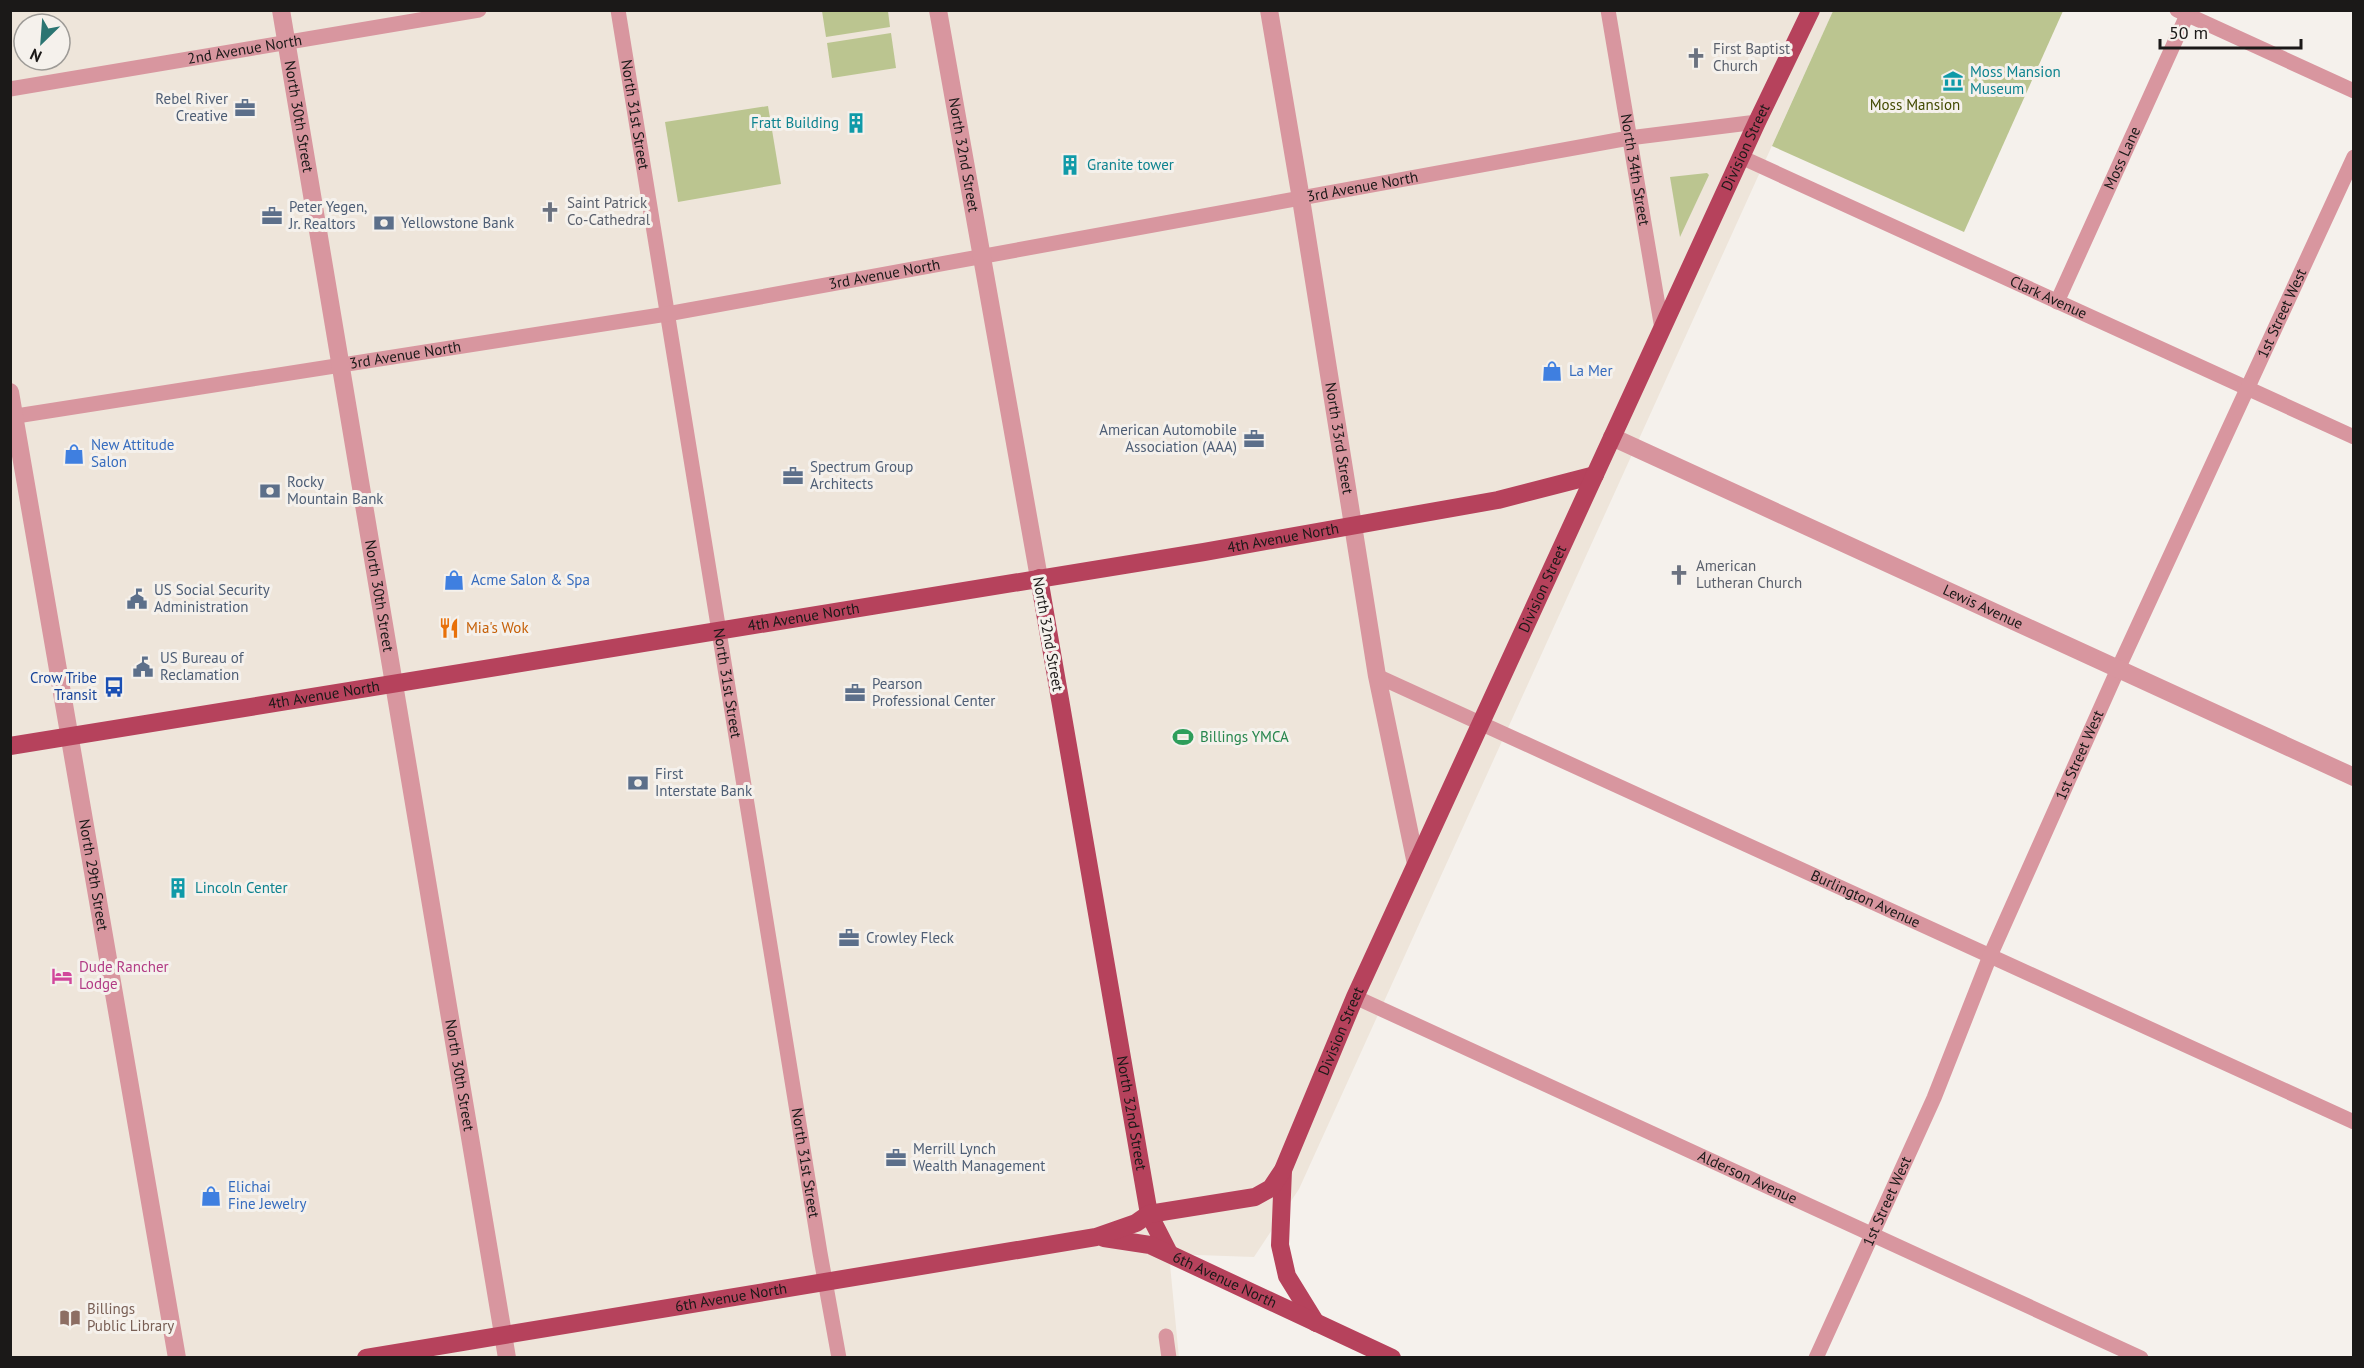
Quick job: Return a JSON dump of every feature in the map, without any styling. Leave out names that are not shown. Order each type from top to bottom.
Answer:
[{"type":"main road","name":"Division Street","points":[[1283,1170],[1355,997],[1757,122],[1811,10]]},
{"type":"main road","name":"4th Avenue North","points":[[10,746],[1203,552],[1498,500],[1595,475]]},
{"type":"main road","name":"North 32nd Street","points":[[1039,578],[1149,1214],[1169,1253]]},
{"type":"main road","name":"6th Avenue North","points":[[366,1358],[1096,1237],[1136,1223],[1149,1214],[1255,1197],[1271,1188],[1283,1170]]},
{"type":"main road","points":[[1283,1170],[1280,1245],[1287,1276],[1316,1323]]},
{"type":"main road","name":"6th Avenue North","points":[[1096,1237],[1150,1245],[1392,1358]]},
{"type":"street","name":"North 30th Street","points":[[281,10],[507,1358]]},
{"type":"street","name":"2nd Avenue North","points":[[10,89],[479,10]]},
{"type":"street","name":"North 31st Street","points":[[618,10],[839,1358]]},
{"type":"street","name":"North 32nd Street","points":[[938,10],[1039,578]]},
{"type":"street","name":"North 33rd Street","points":[[1269,10],[1377,676],[1416,864]]},
{"type":"street","name":"North 34th Street","points":[[1608,10],[1662,329]]},
{"type":"street","points":[[2182,13],[2354,91]]},
{"type":"street","name":"Moss Lane","points":[[2057,302],[2182,13]]},
{"type":"street","name":"3rd Avenue North","points":[[13,416],[667,314],[1629,138],[1757,122]]},
{"type":"street","name":"1st Street West","points":[[1816,1358],[1934,1098],[1990,956],[2118,669],[2354,157]]},
{"type":"street","name":"Clark Avenue","points":[[1741,158],[2354,437]]},
{"type":"street","name":"North 29th Street","points":[[10,392],[177,1358]]},
{"type":"street","name":"Lewis Avenue","points":[[1612,437],[2354,777]]},
{"type":"street","name":"Burlington Avenue","points":[[1377,676],[2354,1122]]},
{"type":"street","name":"Alderson Avenue","points":[[1355,997],[2141,1358]]},
{"type":"street","points":[[1166,1336],[1169,1358]]},
{"type":"shaded area","points":[[10,11],[1833,11],[1299,1189],[1254,1257],[1169,1254],[1179,1358],[11,1357]]},
{"type":"green space","points":[[822,11],[888,11],[890,27],[826,37]]},
{"type":"green space","name":"Moss Mansion","points":[[1833,11],[2063,11],[1964,232],[1772,146]]},
{"type":"green space","points":[[891,33],[896,68],[832,78],[827,43]]},
{"type":"green space","points":[[768,106],[781,184],[678,202],[665,122]]},
{"type":"green space","points":[[1707,173],[1709,175],[1680,237],[1670,177]]},
{"type":"place","name":"First Baptist Church","points":[[1696,58]]},
{"type":"place","name":"Moss Mansion Museum","points":[[1953,81]]},
{"type":"place","name":"Rebel River Creative","points":[[245,108]]},
{"type":"place","name":"Fratt Building","points":[[856,123]]},
{"type":"place","name":"Granite tower","points":[[1070,165]]},
{"type":"place","name":"Saint Patrick Co-Cathedral","points":[[550,212]]},
{"type":"place","name":"Peter Yegen, Jr. Realtors","points":[[272,216]]},
{"type":"place","name":"Yellowstone Bank","points":[[384,223]]},
{"type":"place","name":"La Mer","points":[[1552,371]]},
{"type":"place","name":"American Automobile Association (AAA)","points":[[1254,439]]},
{"type":"place","name":"New Attitude Salon","points":[[74,454]]},
{"type":"place","name":"Spectrum Group Architects","points":[[793,476]]},
{"type":"place","name":"Rocky Mountain Bank","points":[[270,491]]},
{"type":"place","name":"American Lutheran Church","points":[[1679,575]]},
{"type":"place","name":"Acme Salon & Spa","points":[[454,580]]},
{"type":"place","name":"US Social Security Administration","points":[[137,599]]},
{"type":"place","name":"Mia's Wok","points":[[449,628]]},
{"type":"place","name":"US Bureau of Reclamation","points":[[143,667]]},
{"type":"place","name":"Crow Tribe Transit","points":[[114,687]]},
{"type":"place","name":"Pearson Professional Center","points":[[855,693]]},
{"type":"place","name":"Billings YMCA","points":[[1183,737]]},
{"type":"place","name":"First Interstate Bank","points":[[638,783]]},
{"type":"place","name":"Lincoln Center","points":[[178,888]]},
{"type":"place","name":"Crowley Fleck","points":[[849,938]]},
{"type":"place","name":"Dude Rancher Lodge","points":[[62,976]]},
{"type":"place","name":"Merrill Lynch Wealth Management","points":[[896,1158]]},
{"type":"place","name":"Elichai Fine Jewelry","points":[[211,1196]]},
{"type":"place","name":"Billings Public Library","points":[[70,1318]]}]
